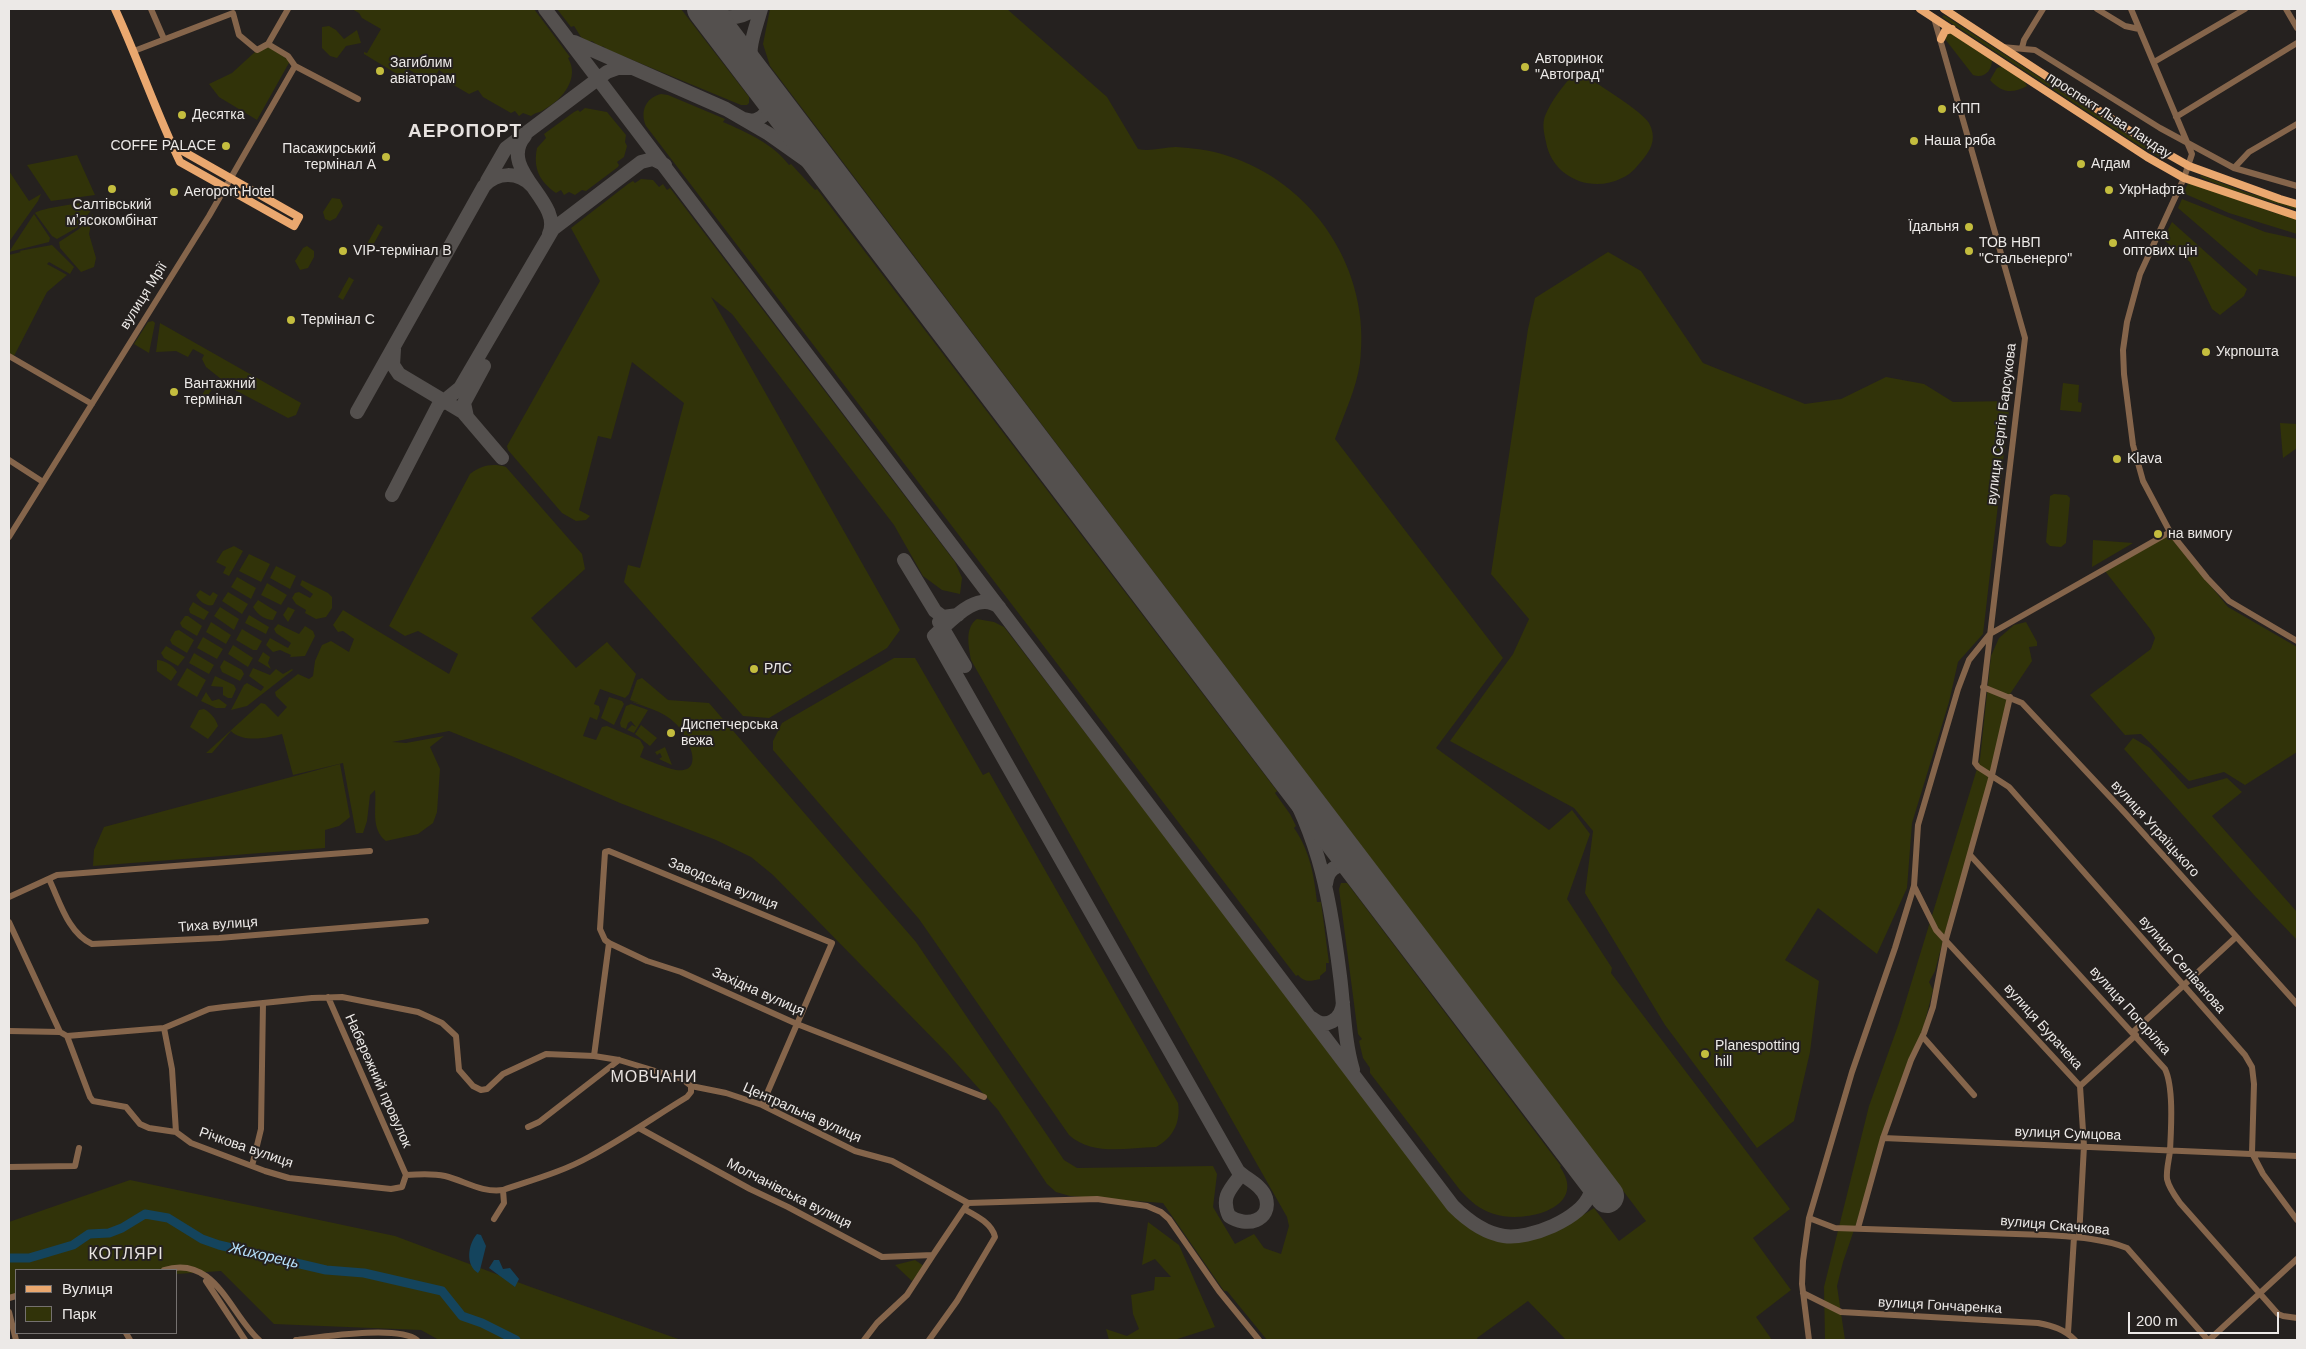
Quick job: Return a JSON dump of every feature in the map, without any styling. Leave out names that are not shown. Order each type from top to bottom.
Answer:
[{"type":"main road","points":[[115,9],[172,145],[180,162],[294,226],[299,217],[172,145]]},
{"type":"main road","name":"проспект Льва Ландау","points":[[1920,9],[2147,157],[2184,178],[2297,216]]},
{"type":"main road","points":[[1932,9],[1934,18]]},
{"type":"main road","name":"проспект Льва Ландау","points":[[1944,9],[2150,144],[2189,166],[2297,204]]},
{"type":"main road","points":[[1941,39],[1945,31],[1952,29]]},
{"type":"street","points":[[151,9],[164,39]]},
{"type":"street","points":[[134,52],[233,13],[239,35],[257,50],[268,44],[288,9]]},
{"type":"street","points":[[2022,48],[2024,40],[2043,9]]},
{"type":"street","points":[[2097,9],[2125,26],[2139,29]]},
{"type":"street","points":[[2131,9],[2176,117],[2190,145],[2192,154],[2184,178],[2140,274],[2127,322],[2123,350],[2128,414],[2138,466],[2142,481],[2170,532],[2207,578],[2230,601],[2297,641]]},
{"type":"street","points":[[2154,62],[2245,9]]},
{"type":"street","points":[[2286,9],[2297,28]]},
{"type":"street","name":"вулиця Сергія Барсукова","points":[[1934,18],[2025,338],[1975,763]]},
{"type":"street","points":[[2176,117],[2297,43]]},
{"type":"street","points":[[268,44],[288,56],[295,66],[358,99]]},
{"type":"street","points":[[2002,47],[2035,50],[2190,145],[2234,168],[2297,186]]},
{"type":"street","name":"вулиця Мрії","points":[[9,535],[230,179],[295,66]]},
{"type":"street","points":[[2234,168],[2249,152],[2297,124]]},
{"type":"street","points":[[9,356],[92,404]]},
{"type":"street","points":[[9,460],[43,482]]},
{"type":"street","points":[[1809,1340],[1803,1293],[1803,1261],[1809,1218],[1852,1072],[1895,948],[1914,886],[1918,825],[1969,660],[1990,634],[2170,532]]},
{"type":"street","name":"вулиця Уграїцького","points":[[1983,687],[2022,703],[2090,775],[2297,1004]]},
{"type":"street","points":[[1858,1228],[1883,1138],[1933,1006],[1946,939],[1971,856],[2010,697]]},
{"type":"street","name":"вулиця Селіванова","points":[[1975,763],[2008,787],[2245,1055],[2252,1067],[2254,1084],[2252,1153],[2263,1174],[2297,1220]]},
{"type":"street","points":[[9,897],[57,875],[370,850]]},
{"type":"street","name":"Заводська вулиця","points":[[609,943],[605,940],[600,929],[604,852],[609,851],[832,942],[798,1024]]},
{"type":"street","name":"вулиця Погорілка","points":[[1971,856],[2154,1055],[2168,1075],[2170,1150],[2167,1178],[2175,1196],[2278,1314],[2297,1318]]},
{"type":"street","name":"Тиха вулиця","points":[[48,879],[74,932],[83,940],[92,944],[219,938],[426,921]]},
{"type":"street","name":"вулиця Бурачека","points":[[1914,886],[1936,930],[2080,1086],[2084,1146],[2068,1333]]},
{"type":"street","points":[[9,922],[64,1034]]},
{"type":"street","points":[[2080,1086],[2183,984],[2236,937]]},
{"type":"street","points":[[594,1056],[609,943]]},
{"type":"street","name":"Західна вулиця","points":[[609,943],[648,961],[681,972],[798,1024],[984,1097]]},
{"type":"street","points":[[9,1031],[64,1034],[164,1028],[209,1009],[328,997]]},
{"type":"street","name":"Центральна вулиця","points":[[328,997],[342,997],[406,1008],[442,1023],[456,1036],[459,1070],[473,1086],[481,1090],[486,1089],[503,1074],[546,1054],[594,1056],[619,1060],[682,1079],[691,1086],[726,1093],[762,1105],[855,1151],[892,1161],[966,1206]]},
{"type":"street","name":"Набережний провулок","points":[[328,997],[406,1175]]},
{"type":"street","points":[[252,1166],[261,1129],[263,1003]]},
{"type":"street","points":[[762,1105],[798,1024]]},
{"type":"street","points":[[164,1028],[172,1070],[176,1132]]},
{"type":"street","name":"Річкова вулиця","points":[[64,1034],[93,1101],[126,1107],[140,1124],[148,1128],[176,1132],[191,1143],[289,1178],[391,1189],[402,1187],[406,1175]]},
{"type":"street","points":[[1922,1037],[1974,1096]]},
{"type":"street","points":[[528,1127],[539,1122],[619,1060]]},
{"type":"street","points":[[406,1175],[431,1174],[447,1177],[494,1192],[503,1190],[557,1172],[588,1158],[687,1097],[691,1092],[691,1086]]},
{"type":"street","name":"Молчанівська вулиця","points":[[639,1128],[750,1189],[882,1257],[933,1255]]},
{"type":"street","name":"вулиця Сумцова","points":[[1883,1138],[1981,1144],[2084,1146],[2297,1156]]},
{"type":"street","points":[[9,1167],[75,1166],[79,1148]]},
{"type":"street","points":[[494,1219],[504,1203],[503,1190]]},
{"type":"street","points":[[966,1206],[1062,1199],[1112,1201],[1147,1206],[1161,1212],[1169,1219],[1219,1291],[1259,1340]]},
{"type":"street","points":[[864,1340],[877,1323],[907,1295],[966,1206]]},
{"type":"street","points":[[929,1340],[957,1301],[995,1237],[994,1231],[966,1206]]},
{"type":"street","name":"вулиця Скачкова","points":[[1809,1218],[1835,1228],[2077,1237],[2116,1244],[2127,1248],[2209,1340]]},
{"type":"street","points":[[2209,1340],[2297,1259]]},
{"type":"street","points":[[171,1269],[186,1267],[195,1270],[221,1289],[246,1329],[259,1340]]},
{"type":"street","points":[[195,1270],[219,1298],[245,1340]]},
{"type":"street","name":"вулиця Гончаренка","points":[[1803,1293],[1841,1312],[2038,1324],[2053,1326],[2068,1333],[2075,1340]]},
{"type":"street","points":[[9,1312],[16,1340]]},
{"type":"street","points":[[296,1340],[392,1332],[411,1335],[417,1340]]},
{"type":"green space","points":[[352,9],[534,9],[570,57],[568,58],[572,73],[571,80],[563,94],[552,105],[531,116],[523,113],[519,116],[515,111],[511,113],[483,97],[478,90],[469,94],[450,83],[448,76],[439,70],[431,83],[408,69],[402,77],[364,54],[364,52],[367,53],[381,29],[362,18],[359,13]]},
{"type":"green space","points":[[557,9],[681,9],[749,97],[749,103],[741,105],[606,49],[603,46],[601,48],[592,41],[589,42],[581,37],[574,26],[571,27]]},
{"type":"green space","points":[[770,9],[1007,9],[1107,97],[1138,149],[1176,147],[1225,155],[1257,168],[1285,186],[1310,208],[1330,235],[1346,264],[1356,295],[1361,329],[1358,373],[1353,392],[1335,439],[1503,658],[1436,748],[1549,830],[1572,810],[1590,834],[1567,899],[1612,968],[1611,973],[1790,1209],[1753,1238],[1791,1290],[1756,1317],[1772,1340],[1566,1340],[1528,1301],[1477,1338],[1478,1340],[1267,1340],[1227,1291],[1224,1291],[1163,1203],[1070,1196],[1056,1192],[1047,1184],[998,1110],[948,1054],[773,875],[751,857],[716,840],[620,803],[449,731],[392,742],[406,743],[444,736],[430,747],[440,769],[437,812],[433,823],[418,834],[386,841],[381,836],[376,824],[375,790],[370,795],[367,821],[363,833],[356,833],[343,763],[293,775],[282,734],[263,738],[249,738],[236,735],[231,731],[212,753],[206,753],[261,703],[265,704],[278,717],[287,707],[276,696],[275,692],[298,674],[309,679],[313,676],[315,661],[322,645],[331,641],[349,652],[354,639],[343,631],[338,632],[333,625],[343,610],[449,674],[458,654],[418,631],[405,636],[389,626],[470,474],[487,466],[506,467],[582,554],[585,569],[531,618],[576,668],[607,642],[636,674],[629,694],[625,698],[600,689],[594,704],[599,706],[600,711],[597,720],[590,717],[583,736],[596,740],[602,727],[607,726],[640,740],[644,747],[640,757],[672,769],[686,770],[691,766],[693,760],[692,752],[680,728],[665,715],[630,700],[637,680],[642,678],[668,700],[709,703],[916,942],[1064,1160],[1077,1168],[1213,1166],[1217,1174],[1213,1207],[1235,1244],[1254,1234],[1264,1248],[1281,1254],[1289,1226],[1287,1217],[971,660],[968,638],[970,627],[977,619],[994,622],[1004,627],[1445,1201],[1463,1218],[1481,1230],[1499,1237],[1517,1239],[1554,1230],[1594,1208],[1619,1241],[1646,1221],[770,66],[763,44]]},
{"type":"green space","points":[[1944,15],[2168,161],[2146,150],[1942,17]]},
{"type":"green space","points":[[329,26],[336,30],[344,39],[357,30],[361,43],[346,46],[337,58],[330,56],[322,48],[322,27]]},
{"type":"green space","points":[[1949,32],[1992,60],[1991,68],[1987,73],[1981,76],[1973,75],[1945,39]]},
{"type":"green space","points":[[268,46],[290,61],[257,120],[219,97],[209,84],[232,73],[256,51]]},
{"type":"green space","points":[[2003,66],[2024,81],[2027,86],[2007,91],[1994,84],[1990,80],[1997,68]]},
{"type":"green space","points":[[1575,72],[1610,92],[1649,123],[1653,137],[1650,150],[1635,169],[1622,178],[1598,184],[1586,183],[1565,173],[1556,165],[1550,154],[1544,132],[1545,116],[1555,98]]},
{"type":"green space","points":[[661,94],[668,95],[725,119],[723,122],[759,139],[789,165],[791,164],[815,190],[817,189],[1277,791],[1275,793],[1290,814],[1296,826],[1294,828],[1308,854],[1317,902],[1321,902],[1329,963],[1326,963],[1326,971],[1320,976],[1320,979],[1308,981],[1298,975],[1296,976],[646,126],[644,121],[645,106],[651,99]]},
{"type":"green space","points":[[585,108],[607,112],[626,135],[625,142],[627,146],[624,157],[617,162],[618,167],[586,191],[582,190],[575,195],[569,192],[564,195],[561,190],[556,193],[541,179],[536,162],[537,148],[546,138],[544,134],[574,112],[578,110],[580,112]]},
{"type":"green space","points":[[77,155],[95,195],[51,201],[27,165]]},
{"type":"green space","points":[[9,171],[29,201],[41,194],[9,242]]},
{"type":"green space","points":[[2201,175],[2245,192],[2297,207],[2297,210],[2229,189],[2200,177]]},
{"type":"green space","points":[[641,179],[653,180],[659,187],[663,184],[667,190],[670,188],[955,562],[962,578],[960,594],[942,590],[923,576],[894,525],[732,314],[711,297],[900,630],[887,648],[769,718],[743,716],[624,582],[628,565],[640,568],[684,403],[632,362],[611,439],[598,436],[579,510],[590,516],[586,520],[576,521],[562,513],[508,450],[507,446],[600,281],[571,228],[628,184],[633,181],[635,183]]},
{"type":"green space","points":[[2189,182],[2275,213],[2297,218],[2297,234],[2229,213],[2183,193]]},
{"type":"green space","points":[[332,198],[340,199],[343,206],[336,218],[330,221],[325,219],[323,212]]},
{"type":"green space","points":[[2182,199],[2265,232],[2297,239],[2297,277],[2259,269],[2257,276],[2178,208]]},
{"type":"green space","points":[[90,201],[93,208],[78,227],[57,239],[52,236],[35,213],[52,208]]},
{"type":"green space","points":[[34,214],[50,238],[49,242],[9,252]]},
{"type":"green space","points":[[93,214],[89,234],[96,258],[94,267],[81,272],[60,248],[59,242],[79,229]]},
{"type":"green space","points":[[2172,222],[2247,289],[2244,296],[2220,315],[2212,309],[2190,262],[2163,239]]},
{"type":"green space","points":[[378,224],[383,227],[372,247],[367,244]]},
{"type":"green space","points":[[52,245],[74,267],[70,274],[49,262],[47,264],[67,275],[47,292],[14,356],[9,353],[9,255],[21,252],[19,251]]},
{"type":"green space","points":[[307,246],[314,251],[314,257],[308,268],[300,270],[295,261],[303,248]]},
{"type":"green space","points":[[1608,252],[1641,271],[1703,363],[1805,404],[1841,399],[1886,377],[1924,384],[1953,402],[2010,401],[1983,634],[1958,662],[1949,702],[1912,823],[1907,888],[1877,954],[1818,908],[1785,960],[1819,981],[1810,1052],[1794,1121],[1757,1148],[1665,1025],[1585,893],[1593,831],[1574,808],[1450,741],[1513,654],[1529,619],[1491,574],[1528,329],[1535,298]]},
{"type":"green space","points":[[349,277],[354,280],[343,300],[338,297]]},
{"type":"green space","points":[[153,321],[155,323],[149,353],[134,344],[148,322]]},
{"type":"green space","points":[[160,323],[301,403],[296,415],[288,418],[235,390],[206,367],[202,359],[204,355],[193,349],[188,357],[176,351],[156,352]]},
{"type":"green space","points":[[211,379],[216,382],[207,397],[201,397]]},
{"type":"green space","points":[[2063,383],[2079,385],[2078,402],[2082,403],[2081,412],[2060,410]]},
{"type":"green space","points":[[2280,423],[2297,424],[2297,448],[2283,458]]},
{"type":"green space","points":[[2054,494],[2067,495],[2070,498],[2066,543],[2061,547],[2050,546],[2046,542],[2050,496]]},
{"type":"green space","points":[[2166,536],[2172,539],[2228,607],[2297,647],[2297,752],[2245,785],[2224,772],[2189,781],[2141,734],[2125,735],[2090,695],[2151,649],[2155,638],[2151,630],[2105,571]]},
{"type":"green space","points":[[2093,540],[2133,543],[2092,567]]},
{"type":"green space","points":[[234,546],[243,551],[229,576],[223,573],[226,567],[216,562],[223,551]]},
{"type":"green space","points":[[249,554],[270,564],[261,582],[239,571]]},
{"type":"green space","points":[[276,566],[296,576],[290,589],[270,578]]},
{"type":"green space","points":[[237,577],[256,588],[251,599],[231,587]]},
{"type":"green space","points":[[302,580],[328,593],[332,597],[332,608],[326,617],[316,619],[305,613],[306,610],[296,604],[292,598],[295,593],[299,592],[310,598],[313,594],[300,585]]},
{"type":"green space","points":[[267,583],[287,595],[281,605],[261,595]]},
{"type":"green space","points":[[200,590],[210,596],[213,592],[218,595],[213,605],[203,603],[199,599],[196,595]]},
{"type":"green space","points":[[228,592],[248,604],[242,614],[222,601]]},
{"type":"green space","points":[[258,600],[277,612],[273,620],[264,618],[255,610],[253,607]]},
{"type":"green space","points":[[193,602],[209,612],[204,620],[190,613],[189,609]]},
{"type":"green space","points":[[220,607],[239,619],[234,630],[214,616]]},
{"type":"green space","points":[[288,607],[295,610],[288,622],[283,615]]},
{"type":"green space","points":[[249,615],[269,627],[266,634],[245,623]]},
{"type":"green space","points":[[185,616],[188,616],[202,626],[197,636],[182,627],[180,623]]},
{"type":"green space","points":[[211,622],[231,635],[226,644],[206,632]]},
{"type":"green space","points":[[2026,622],[2037,642],[2037,646],[2029,647],[2032,661],[2010,694],[2000,742],[1953,902],[1935,971],[1929,982],[1933,990],[1923,1029],[1843,1262],[1837,1286],[1845,1340],[1825,1340],[1824,1287],[1869,1106],[1899,1023],[1980,759],[1991,656],[1999,638],[2014,625]]},
{"type":"green space","points":[[278,624],[299,634],[305,626],[313,631],[315,636],[305,656],[290,657],[291,655],[280,650],[273,652],[266,645],[270,638],[288,648],[291,643],[276,633],[274,629]]},
{"type":"green space","points":[[242,629],[262,641],[257,650],[253,650],[236,640]]},
{"type":"green space","points":[[179,630],[194,640],[187,653],[172,644],[170,640],[175,631]]},
{"type":"green space","points":[[203,637],[223,649],[217,659],[197,648]]},
{"type":"green space","points":[[233,645],[253,658],[248,667],[228,654]]},
{"type":"green space","points":[[166,646],[185,657],[178,666],[164,658],[161,653]]},
{"type":"green space","points":[[263,652],[270,657],[268,663],[271,669],[258,661]]},
{"type":"green space","points":[[194,653],[214,665],[209,674],[189,663]]},
{"type":"green space","points":[[894,658],[915,658],[983,775],[989,772],[1178,1103],[1178,1117],[1174,1129],[1167,1139],[1156,1147],[1099,1148],[1078,1142],[1069,1135],[919,919],[773,750],[773,741],[782,723]]},
{"type":"green space","points":[[157,660],[166,662],[176,670],[177,672],[171,681],[157,671]]},
{"type":"green space","points":[[224,660],[242,670],[244,674],[240,681],[222,672],[220,667]]},
{"type":"green space","points":[[187,668],[206,680],[197,697],[177,685]]},
{"type":"green space","points":[[253,668],[270,675],[276,669],[283,674],[293,670],[247,706],[231,710],[244,685],[247,683],[261,691],[264,687],[249,676]]},
{"type":"green space","points":[[215,676],[234,685],[236,689],[232,698],[223,695],[223,687],[211,686]]},
{"type":"green space","points":[[206,692],[212,701],[219,699],[227,705],[225,708],[216,708],[201,701]]},
{"type":"green space","points":[[609,697],[622,701],[624,704],[614,725],[601,718]]},
{"type":"green space","points":[[631,704],[648,710],[634,733],[627,730],[632,725],[636,727],[631,721],[626,729],[621,727],[620,723],[626,706]]},
{"type":"green space","points":[[204,709],[213,716],[218,726],[208,739],[190,727],[199,710]]},
{"type":"green space","points":[[641,725],[657,738],[650,746],[635,734]]},
{"type":"green space","points":[[2133,738],[2150,748],[2188,789],[2227,778],[2242,792],[2212,816],[2297,912],[2297,940],[2254,895],[2124,749]]},
{"type":"green space","points":[[665,747],[672,765],[659,759],[662,757],[660,753],[657,755],[655,752]]},
{"type":"green space","points":[[340,764],[350,817],[339,826],[325,830],[325,848],[93,866],[94,850],[104,827]]},
{"type":"green space","points":[[1341,883],[1347,883],[1561,1166],[1567,1181],[1566,1193],[1560,1203],[1550,1210],[1521,1217],[1507,1217],[1494,1214],[1476,1205],[1460,1190],[1370,1073],[1370,1068],[1363,1058],[1359,1041],[1362,1039],[1358,1034],[1339,889]]},
{"type":"green space","points":[[130,1180],[395,1236],[528,1286],[681,1340],[439,1340],[421,1330],[274,1324],[221,1271],[178,1274],[178,1269],[15,1269],[15,1295],[9,1297],[9,1222]]},
{"type":"green space","points":[[1148,1222],[1179,1245],[1215,1327],[1174,1340],[1109,1340],[1106,1329],[1127,1336],[1139,1329],[1133,1314],[1131,1295],[1154,1290],[1155,1277],[1171,1277],[1155,1259],[1142,1265]]},
{"type":"green space","points":[[915,1260],[924,1266],[912,1281],[895,1265]]},
{"type":"water","points":[[477,1234],[481,1235],[486,1246],[478,1273],[471,1265],[469,1254]]},
{"type":"water","points":[[494,1260],[499,1260],[503,1269],[510,1268],[519,1279],[515,1287],[489,1268]]},
{"type":"waterway","name":"Жихорець","points":[[9,1258],[29,1258],[73,1245],[89,1234],[109,1233],[122,1228],[145,1214],[168,1218],[202,1239],[219,1245],[326,1270],[364,1273],[442,1291],[462,1316],[482,1323],[516,1340]]},
{"type":"taxiway","points":[[545,9],[1453,1206],[1476,1225],[1490,1232],[1504,1236],[1515,1236],[1540,1231],[1565,1219],[1585,1203],[1590,1194],[1591,1186],[1583,1165]]},
{"type":"taxiway","points":[[706,11],[718,16],[736,17],[754,9]]},
{"type":"taxiway","points":[[754,74],[750,58],[754,33],[761,9]]},
{"type":"taxiway","points":[[574,42],[726,109],[769,134],[810,163],[868,225]]},
{"type":"taxiway","points":[[487,181],[506,148],[607,72],[618,68],[630,68]]},
{"type":"taxiway","points":[[744,119],[753,121],[765,114],[770,103],[768,93]]},
{"type":"taxiway","points":[[525,136],[518,148],[519,161],[524,173],[548,210],[551,222],[549,234]]},
{"type":"taxiway","points":[[392,495],[438,406],[460,388],[553,229],[641,162],[653,159],[665,165]]},
{"type":"taxiway","points":[[357,412],[484,186],[495,178],[508,175],[520,178],[532,186]]},
{"type":"taxiway","points":[[394,349],[393,365],[399,374],[461,411]]},
{"type":"taxiway","points":[[467,417],[464,403],[484,366]]},
{"type":"taxiway","points":[[461,410],[502,458]]},
{"type":"taxiway","points":[[904,560],[935,611],[943,617],[958,615]]},
{"type":"taxiway","points":[[999,607],[991,603],[982,602],[973,605],[956,616],[934,636],[1238,1171],[1240,1176],[1227,1194],[1226,1204],[1229,1216],[1236,1220],[1250,1222],[1261,1217],[1265,1212],[1267,1206],[1266,1198],[1261,1189],[1238,1171]]},
{"type":"taxiway","points":[[939,622],[965,666]]},
{"type":"taxiway","points":[[1268,750],[1285,778],[1298,806],[1318,859],[1336,944],[1346,1035],[1353,1070]]},
{"type":"taxiway","points":[[1326,884],[1330,872],[1338,866],[1348,866],[1360,871]]},
{"type":"taxiway","points":[[1312,1018],[1323,1023],[1332,1021],[1340,1014],[1343,1002]]},
{"type":"runway","points":[[704,9],[1607,1196]]},
{"type":"place","name":"Авторинок \"Автоград\"","points":[[1525,67]]},
{"type":"place","name":"Загиблим авіаторам","points":[[380,71]]},
{"type":"place","name":"КПП","points":[[1942,109]]},
{"type":"place","name":"Десятка","points":[[182,115]]},
{"type":"place","name":"Наша ряба","points":[[1914,141]]},
{"type":"place","name":"COFFE PALACE","points":[[226,146]]},
{"type":"place","name":"Пасажирський термінал A","points":[[386,157]]},
{"type":"place","name":"Агдам","points":[[2081,164]]},
{"type":"place","name":"Салтівський мʼясокомбінат","points":[[112,189]]},
{"type":"place","name":"УкрНафта","points":[[2109,190]]},
{"type":"place","name":"Aeroport Hotel","points":[[174,192]]},
{"type":"place","name":"Їдальня","points":[[1969,227]]},
{"type":"place","name":"Аптека оптових цін","points":[[2113,243]]},
{"type":"place","name":"VIP-термінал B","points":[[343,251]]},
{"type":"place","name":"ТОВ НВП \"Стальенерго\"","points":[[1969,251]]},
{"type":"place","name":"Термінал C","points":[[291,320]]},
{"type":"place","name":"Укрпошта","points":[[2206,352]]},
{"type":"place","name":"Вантажний термінал","points":[[174,392]]},
{"type":"place","name":"Klava","points":[[2117,459]]},
{"type":"place","name":"на вимогу","points":[[2158,534]]},
{"type":"place","name":"РЛС","points":[[754,669]]},
{"type":"place","name":"Диспетчерська вежа","points":[[671,733]]},
{"type":"place","name":"Planespotting hill","points":[[1705,1054]]},
{"type":"district","name":"АЕРОПОРТ","points":[[465,132]]},
{"type":"district","name":"МОВЧАНИ","points":[[654,1078]]},
{"type":"district","name":"КОТЛЯРІ","points":[[126,1255]]}]
